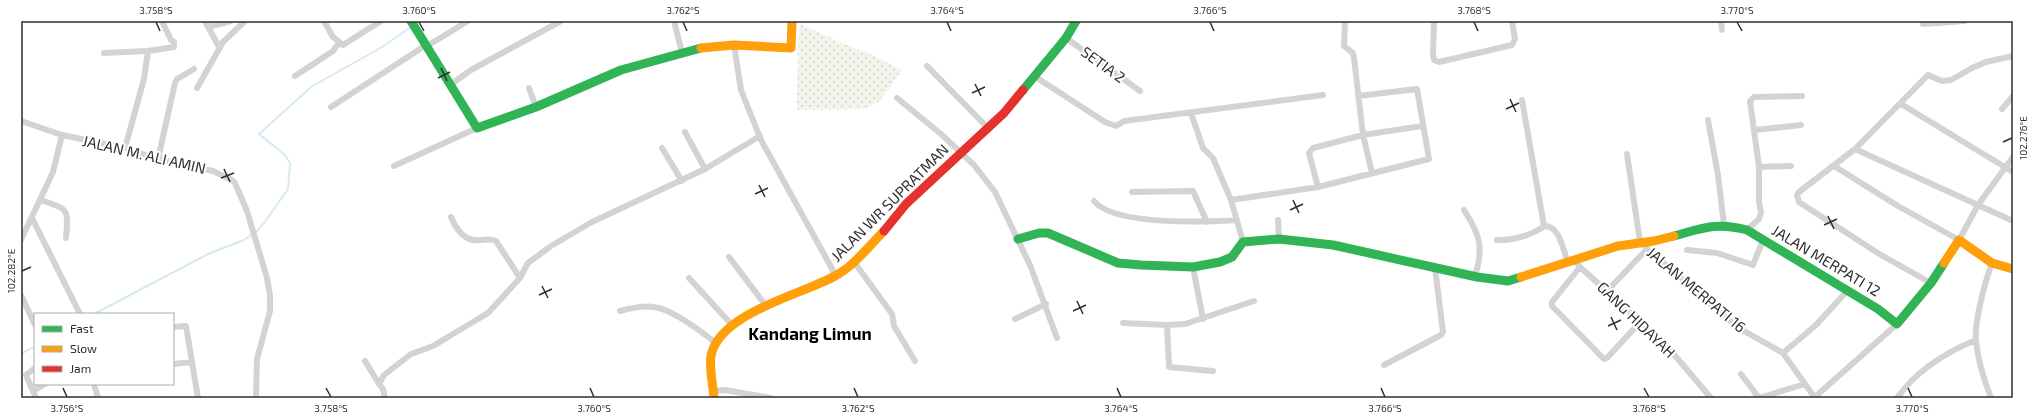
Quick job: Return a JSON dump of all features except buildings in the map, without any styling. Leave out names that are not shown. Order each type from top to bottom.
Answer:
[{"type":"main road","points":[[413,24],[478,128],[536,107],[621,70],[682,53],[706,48],[734,45],[791,48],[792,21]]},
{"type":"main road","name":"JALAN WR SUPRATMAN","points":[[714,394],[712,356],[716,343],[726,329],[741,318],[836,276],[854,262],[888,227],[906,204],[1004,113],[1066,38],[1076,21]]},
{"type":"main road","name":"JALAN MERPATI 12","points":[[1243,242],[1279,240],[1333,245],[1435,268],[1508,281],[1575,263],[1618,246],[1654,241],[1706,227],[1724,225],[1747,230],[1878,309],[1897,324]]},
{"type":"main road","points":[[1018,239],[1039,233],[1048,233],[1118,263],[1193,267],[1220,262],[1232,257],[1243,242]]},
{"type":"main road","points":[[1897,324],[1931,283],[1959,240],[1992,263],[2013,269]]},
{"type":"street","points":[[104,53],[171,49],[175,45],[162,21]]},
{"type":"street","points":[[219,47],[207,24],[231,21]]},
{"type":"street","points":[[197,88],[219,47],[245,21]]},
{"type":"street","points":[[324,21],[339,44]]},
{"type":"street","points":[[295,76],[333,51],[339,44],[346,44],[381,21]]},
{"type":"street","points":[[331,107],[427,45],[468,21]]},
{"type":"street","points":[[450,85],[471,70],[561,21]]},
{"type":"street","points":[[674,21],[682,53]]},
{"type":"street","points":[[1345,21],[1344,46],[1353,53],[1363,135],[1372,173]]},
{"type":"street","points":[[1434,21],[1433,55],[1434,60],[1439,62],[1512,45],[1515,39],[1512,21]]},
{"type":"street","points":[[1721,21],[1722,30]]},
{"type":"street","points":[[1923,24],[1965,21]]},
{"type":"street","name":"SETIA 2","points":[[1066,38],[1140,92]]},
{"type":"street","points":[[734,45],[741,90],[760,136],[836,276]]},
{"type":"street","points":[[125,148],[144,78],[148,51]]},
{"type":"street","points":[[1931,283],[1881,255],[1799,202],[1797,198],[1799,192],[1856,149],[1928,75],[1942,81],[1951,80],[1986,62],[2013,56]]},
{"type":"street","points":[[927,66],[988,128]]},
{"type":"street","points":[[158,159],[175,82],[194,69]]},
{"type":"street","points":[[1034,76],[1105,122],[1116,126],[1124,121],[1323,95]]},
{"type":"street","points":[[529,88],[536,107]]},
{"type":"street","points":[[1231,200],[1318,187],[1429,159],[1422,126],[1418,92],[1416,88],[1357,94]]},
{"type":"street","points":[[1747,230],[1759,219],[1761,212],[1759,202],[1759,167],[1755,130],[1750,104],[1751,99],[1802,96]]},
{"type":"street","points":[[2002,109],[2013,96]]},
{"type":"street","points":[[897,98],[941,134],[974,165],[995,192],[1030,265],[1046,304],[1057,338]]},
{"type":"street","points":[[1522,100],[1544,226]]},
{"type":"street","points":[[1901,104],[1949,135],[2013,172]]},
{"type":"street","points":[[1191,113],[1203,148],[1213,158],[1231,200],[1243,242]]},
{"type":"street","points":[[1708,120],[1718,175],[1724,225]]},
{"type":"street","name":"JALAN M. ALI AMIN","points":[[21,121],[62,136],[125,148],[158,159],[214,171],[232,180],[239,188],[267,278],[270,296],[270,311],[258,359],[256,398]]},
{"type":"street","points":[[1755,130],[1800,125]]},
{"type":"street","points":[[1318,187],[1309,153],[1313,148],[1363,135],[1422,126]]},
{"type":"street","points":[[394,166],[478,128]]},
{"type":"street","points":[[685,132],[705,169]]},
{"type":"street","points":[[21,240],[53,172],[62,136]]},
{"type":"street","points":[[379,384],[384,376],[411,354],[433,346],[488,313],[520,278],[528,263],[551,246],[592,222],[636,200],[682,181],[705,169],[760,136]]},
{"type":"street","points":[[662,148],[682,181]]},
{"type":"street","points":[[1856,149],[2013,221]]},
{"type":"street","name":"JALAN MERPATI 16","points":[[1627,154],[1640,242],[1737,327],[1782,353],[1815,398]]},
{"type":"street","points":[[1834,166],[1898,206],[1959,240],[1978,205],[2013,157]]},
{"type":"street","points":[[1759,167],[1791,166]]},
{"type":"street","points":[[1132,192],[1193,191],[1207,222]]},
{"type":"street","points":[[41,200],[63,208],[66,212],[68,221],[66,238]]},
{"type":"street","points":[[1094,201],[1098,206],[1118,214],[1151,220],[1207,222],[1237,220]]},
{"type":"street","points":[[1464,210],[1480,242],[1480,255],[1475,276]]},
{"type":"street","points":[[451,217],[456,229],[469,238],[478,240],[490,239],[496,242],[520,278]]},
{"type":"street","points":[[32,218],[80,313]]},
{"type":"street","points":[[1278,220],[1279,240]]},
{"type":"street","points":[[1497,240],[1526,235],[1539,230],[1544,226]]},
{"type":"street","points":[[1544,226],[1551,228],[1559,236],[1575,263],[1552,302],[1552,306],[1604,359],[1607,358],[1641,321]]},
{"type":"street","points":[[1687,250],[1717,253],[1753,265],[1763,240]]},
{"type":"street","points":[[1607,291],[1647,249]]},
{"type":"street","points":[[729,257],[766,306]]},
{"type":"street","points":[[854,262],[892,314],[894,326],[915,361]]},
{"type":"street","name":"GANG HIDAYAH","points":[[1575,263],[1666,345],[1711,398]]},
{"type":"street","points":[[1991,398],[1983,377],[1976,340],[1980,305],[1986,279],[1992,263]]},
{"type":"street","points":[[1193,267],[1203,319]]},
{"type":"street","points":[[1384,365],[1441,335],[1443,332],[1435,268]]},
{"type":"street","points":[[689,278],[732,325]]},
{"type":"street","points":[[1782,353],[1816,325],[1847,291]]},
{"type":"street","points":[[21,295],[34,323]]},
{"type":"street","points":[[1123,323],[1167,325],[1185,324],[1254,301]]},
{"type":"street","points":[[1015,319],[1046,304]]},
{"type":"street","points":[[620,311],[632,308],[655,307],[678,317],[716,343]]},
{"type":"street","points":[[1815,398],[1897,324]]},
{"type":"street","points":[[1167,325],[1169,367],[1213,371]]},
{"type":"street","points":[[174,327],[186,326],[198,398]]},
{"type":"street","points":[[1900,397],[1915,377],[1940,357],[1976,340]]},
{"type":"street","points":[[365,361],[383,389],[385,398]]},
{"type":"street","points":[[174,364],[192,362]]},
{"type":"street","points":[[34,369],[26,376],[36,398]]},
{"type":"street","points":[[1741,374],[1759,398],[1769,397],[1804,384]]},
{"type":"street","points":[[33,391],[43,385]]},
{"type":"street","points":[[94,385],[98,398]]},
{"type":"street","points":[[714,394],[725,390],[772,398]]},
{"type":"shaded area","points":[[800,24],[860,51],[864,51],[902,70],[880,101],[865,109],[797,110],[798,41]]},
{"type":"waterway","points":[[96,313],[208,254],[244,240],[257,231],[288,189],[290,163],[284,154],[259,134],[311,87],[382,47],[411,27]]},
{"type":"waterway","points":[[21,354],[34,347]]},
{"type":"traffic: fast","points":[[411,21],[477,128],[536,107],[621,70],[701,48]]},
{"type":"traffic: fast","points":[[1023,90],[1066,38],[1076,21]]},
{"type":"traffic: fast","points":[[1674,236],[1702,228],[1718,226],[1727,226],[1747,230],[1878,309],[1897,324],[1931,283],[1944,263]]},
{"type":"traffic: fast","points":[[1018,239],[1039,233],[1048,233],[1118,263],[1193,267],[1220,262],[1232,257],[1243,242],[1279,239],[1333,245],[1477,277],[1508,281],[1521,277]]},
{"type":"traffic: slow","points":[[701,48],[734,45],[791,48],[792,21]]},
{"type":"traffic: slow","points":[[714,398],[711,356],[717,341],[729,328],[763,307],[842,272],[849,267],[884,231]]},
{"type":"traffic: slow","points":[[1521,277],[1618,246],[1654,241],[1674,236]]},
{"type":"traffic: slow","points":[[1944,263],[1959,240],[1992,263],[2013,269]]},
{"type":"traffic: jam","points":[[884,231],[906,204],[1004,113],[1023,90]]},
{"type":"district","name":"Kandang Limun","points":[[810,334]]}]
